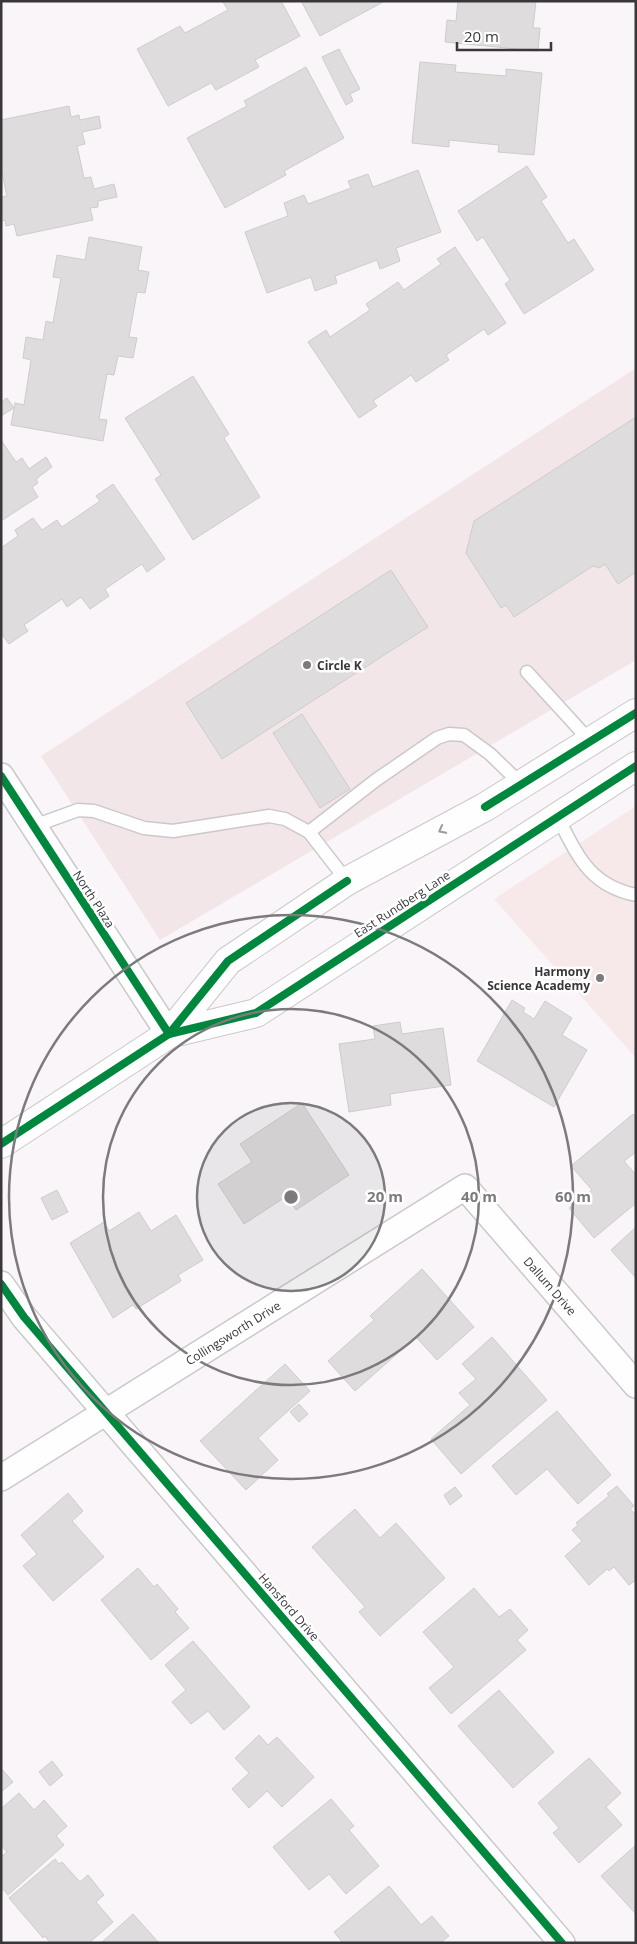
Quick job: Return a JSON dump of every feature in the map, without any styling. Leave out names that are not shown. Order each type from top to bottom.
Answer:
[{"type":"main road","name":"East Rundberg Lane","points":[[1,1144],[169,1034],[228,961],[347,881],[485,807],[636,713]]},
{"type":"main road","name":"East Rundberg Lane","points":[[169,1034],[256,1013],[636,766]]},
{"type":"street","name":"North Plaza","points":[[1,776],[169,1034]]},
{"type":"street","name":"Dallum Drive","points":[[465,1187],[636,1384]]},
{"type":"street","name":"Collingsworth Drive","points":[[1,1478],[465,1187]]},
{"type":"street","name":"Hansford Drive","points":[[1,1284],[24,1317],[562,1943]]},
{"type":"lane","points":[[527,672],[590,741]]},
{"type":"lane","points":[[309,832],[376,780],[436,738],[449,734],[464,735],[490,754],[521,784]]},
{"type":"lane","points":[[34,826],[78,810],[94,811],[144,828],[173,831],[269,816],[286,819],[309,832],[347,881]]},
{"type":"lane","points":[[557,816],[580,860],[591,873],[601,882],[636,895]]},
{"type":"shaded area","points":[[636,368],[636,660],[160,940],[41,756]]},
{"type":"shaded area","name":"Harmony Science Academy","points":[[636,806],[636,1058],[494,899]]},
{"type":"building","points":[[225,1],[281,1],[300,36],[255,60],[259,67],[216,90],[211,83],[168,106],[137,49],[180,26],[185,33],[228,10],[223,2]]},
{"type":"building","points":[[301,1],[385,1],[320,36]]},
{"type":"building","points":[[458,1],[536,1],[533,28],[540,28],[538,51],[445,42],[447,20],[456,21]]},
{"type":"building","points":[[339,49],[360,89],[350,94],[353,101],[346,105],[322,57]]},
{"type":"building","points":[[420,62],[456,65],[455,72],[506,76],[506,69],[542,73],[534,155],[498,152],[499,145],[449,140],[449,147],[412,143]]},
{"type":"building","points":[[306,67],[344,138],[284,171],[286,175],[225,208],[187,138],[247,106],[244,101]]},
{"type":"building","points":[[69,106],[71,117],[79,115],[80,120],[99,116],[101,128],[82,132],[85,144],[77,146],[84,178],[91,177],[94,189],[114,184],[117,197],[98,201],[98,207],[90,208],[93,220],[17,236],[14,224],[6,226],[5,220],[1,221],[1,197],[7,196],[1,168],[1,120]]},
{"type":"building","points":[[527,166],[547,197],[541,201],[568,243],[574,239],[594,270],[524,314],[505,284],[510,280],[483,237],[477,241],[458,211]]},
{"type":"building","points":[[418,170],[441,232],[396,248],[400,261],[380,269],[377,260],[335,276],[337,283],[315,291],[311,277],[267,293],[245,232],[288,216],[284,203],[304,195],[308,204],[351,188],[348,181],[368,174],[373,187]]},
{"type":"building","points":[[89,237],[142,247],[138,270],[149,272],[145,293],[137,292],[129,337],[137,338],[133,358],[118,356],[114,375],[107,374],[99,419],[107,420],[103,441],[11,425],[15,403],[24,405],[31,360],[23,358],[26,337],[43,340],[46,321],[53,323],[61,278],[53,277],[57,255],[85,260]]},
{"type":"building","points":[[455,247],[506,323],[488,335],[484,329],[446,355],[449,360],[416,382],[411,375],[373,401],[377,406],[359,418],[308,342],[326,330],[330,337],[370,310],[366,304],[398,282],[404,290],[441,264],[437,259]]},
{"type":"building","points":[[193,376],[229,434],[224,438],[260,497],[193,540],[155,479],[161,475],[125,418]]},
{"type":"building","points":[[7,398],[14,408],[1,416],[1,402]]},
{"type":"building","points":[[636,417],[636,572],[618,584],[605,564],[599,568],[593,566],[514,617],[506,605],[501,608],[466,553],[474,521]]},
{"type":"building","points":[[1,440],[16,462],[22,458],[29,469],[46,457],[52,467],[36,479],[38,483],[32,487],[38,497],[1,521]]},
{"type":"building","points":[[113,484],[165,559],[147,572],[142,564],[105,589],[109,596],[90,609],[81,597],[67,607],[62,599],[24,625],[28,631],[9,644],[1,633],[1,548],[18,536],[15,530],[33,518],[42,530],[57,520],[62,527],[100,501],[96,496]]},
{"type":"building","name":"Circle K","points":[[391,570],[428,627],[222,759],[186,703]]},
{"type":"building","points":[[302,714],[350,789],[320,808],[273,733]]},
{"type":"building","points":[[512,1000],[525,1008],[523,1012],[534,1019],[545,1001],[572,1018],[562,1035],[587,1050],[554,1107],[477,1061]]},
{"type":"building","points":[[400,1022],[402,1034],[443,1028],[451,1085],[390,1094],[391,1105],[349,1112],[339,1044],[375,1039],[373,1026]]},
{"type":"building","points":[[302,1103],[349,1175],[296,1210],[287,1196],[244,1224],[218,1184],[252,1162],[240,1144]]},
{"type":"building","points":[[633,1114],[636,1117],[636,1152],[624,1161],[636,1175],[636,1203],[594,1238],[569,1208],[592,1190],[571,1166]]},
{"type":"building","points":[[57,1190],[68,1212],[52,1220],[41,1198]]},
{"type":"building","points":[[139,1212],[151,1231],[176,1215],[203,1260],[178,1275],[181,1281],[136,1309],[133,1305],[113,1318],[70,1243],[104,1222],[109,1231]]},
{"type":"building","points":[[636,1227],[636,1278],[611,1250]]},
{"type":"building","points":[[422,1269],[474,1327],[437,1360],[416,1337],[355,1391],[328,1361],[374,1320],[370,1316]]},
{"type":"building","points":[[492,1337],[547,1400],[461,1474],[431,1439],[470,1405],[459,1393],[476,1379],[462,1364]]},
{"type":"building","points":[[285,1364],[310,1391],[258,1438],[278,1460],[246,1490],[200,1441]]},
{"type":"building","points":[[299,1404],[308,1414],[299,1422],[290,1412]]},
{"type":"building","points":[[557,1411],[611,1475],[578,1504],[547,1469],[516,1495],[492,1466]]},
{"type":"building","points":[[617,1486],[634,1506],[630,1509],[636,1515],[636,1580],[629,1585],[614,1567],[609,1571],[607,1569],[589,1585],[565,1556],[582,1541],[572,1530],[578,1525],[576,1523],[609,1496],[607,1494]]},
{"type":"building","points":[[455,1487],[462,1496],[450,1505],[444,1495]]},
{"type":"building","points":[[68,1493],[83,1511],[72,1521],[104,1557],[53,1601],[23,1566],[37,1554],[21,1535]]},
{"type":"building","points":[[355,1509],[380,1538],[396,1523],[445,1578],[380,1636],[359,1612],[365,1607],[312,1547]]},
{"type":"building","points":[[138,1568],[154,1587],[157,1584],[178,1609],[175,1612],[189,1628],[151,1660],[101,1600]]},
{"type":"building","points":[[474,1588],[499,1617],[510,1609],[528,1630],[517,1640],[526,1650],[451,1714],[429,1688],[454,1667],[423,1632]]},
{"type":"building","points":[[193,1641],[250,1707],[224,1730],[208,1711],[191,1724],[172,1702],[186,1690],[165,1665]]},
{"type":"building","points":[[499,1690],[554,1752],[513,1788],[458,1726]]},
{"type":"building","points":[[259,1735],[268,1745],[277,1737],[314,1777],[282,1807],[267,1791],[249,1808],[232,1789],[249,1773],[235,1758]]},
{"type":"building","points":[[589,1758],[621,1793],[606,1807],[622,1825],[579,1863],[553,1833],[559,1828],[538,1803]]},
{"type":"building","points":[[52,1761],[63,1775],[50,1786],[39,1772]]},
{"type":"building","points":[[1,1768],[13,1782],[1,1792]]},
{"type":"building","points":[[19,1793],[34,1810],[44,1800],[67,1826],[56,1836],[64,1845],[8,1895],[1,1887],[1,1857],[7,1852],[1,1845],[1,1809]]},
{"type":"building","points":[[331,1799],[354,1826],[349,1830],[379,1866],[346,1894],[329,1874],[309,1890],[273,1847]]},
{"type":"building","points":[[636,1845],[636,1914],[601,1876]]},
{"type":"building","points":[[55,1859],[59,1864],[62,1862],[80,1882],[88,1875],[104,1895],[96,1902],[113,1922],[89,1943],[50,1943],[45,1936],[43,1938],[9,1898]]},
{"type":"building","points":[[389,1886],[421,1925],[432,1916],[449,1936],[440,1943],[343,1943],[334,1932]]},
{"type":"building","points":[[133,1914],[159,1943],[101,1943]]},
{"type":"cycle path","points":[[485,807],[636,713]]},
{"type":"cycle path","points":[[169,1034],[256,1013],[636,766]]},
{"type":"cycle path","points":[[1,776],[169,1034]]},
{"type":"cycle path","points":[[1,1144],[169,1034],[228,961],[347,881]]},
{"type":"cycle path","points":[[1,1284],[24,1317],[562,1943]]},
{"type":"place","name":"Circle K","points":[[307,665]]},
{"type":"place","name":"Harmony Science Academy","points":[[600,978]]}]
